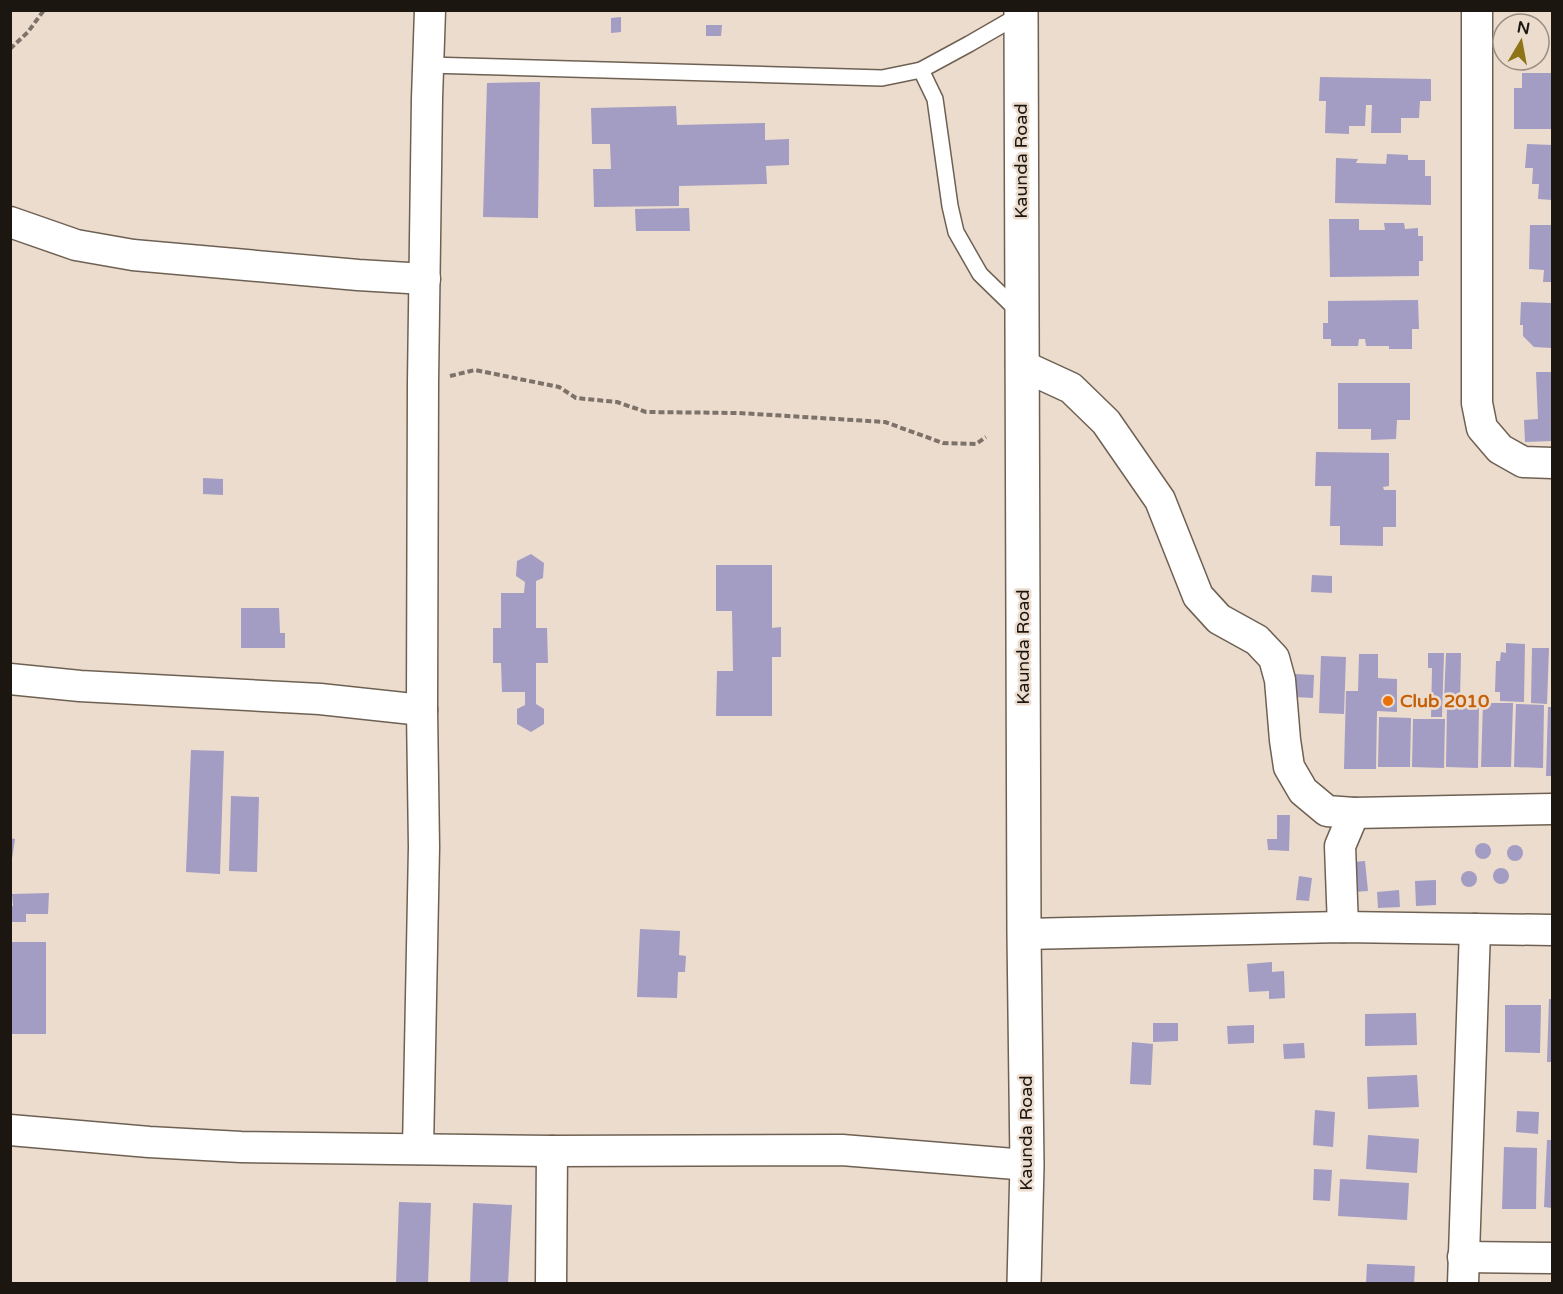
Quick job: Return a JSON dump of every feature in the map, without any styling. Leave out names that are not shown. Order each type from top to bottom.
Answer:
[{"type":"main road","name":"Kaunda Road","points":[[1021,12],[1021,365],[1027,1165],[1024,1284]]},
{"type":"street","points":[[418,1149],[424,847],[422,710],[424,279],[430,10]]},
{"type":"street","points":[[1477,10],[1477,403],[1482,428],[1500,449],[1523,462],[1552,463]]},
{"type":"street","points":[[10,222],[76,245],[133,255],[424,279]]},
{"type":"street","points":[[1021,365],[1071,388],[1106,422],[1160,500],[1198,596],[1219,619],[1257,640],[1274,658],[1280,680],[1289,767],[1303,791],[1327,811],[1354,813],[1552,809]]},
{"type":"street","points":[[10,679],[91,687],[320,699],[422,710]]},
{"type":"street","points":[[1343,927],[1340,846],[1354,813]]},
{"type":"street","points":[[1024,934],[1343,927],[1552,930]]},
{"type":"street","points":[[1475,929],[1463,1270],[1552,1258]]},
{"type":"street","points":[[10,1130],[149,1142],[242,1147],[552,1151],[842,1150],[1027,1165]]},
{"type":"street","points":[[551,1284],[552,1151]]},
{"type":"lane","points":[[428,64],[882,78],[921,69],[969,45],[1021,12]]},
{"type":"lane","points":[[921,69],[935,99],[950,206],[956,232],[980,274],[1021,314]]},
{"type":"path","points":[[10,49],[28,32],[44,10]]},
{"type":"path","points":[[423,382],[475,370],[559,387],[576,398],[617,402],[646,412],[739,413],[885,422],[943,443],[976,444],[986,437]]},
{"type":"building","points":[[621,17],[621,32],[611,33],[611,18]]},
{"type":"building","points":[[706,25],[722,25],[721,36],[706,36]]},
{"type":"building","points":[[1522,73],[1552,73],[1552,129],[1514,129],[1514,88],[1522,88]]},
{"type":"building","points":[[1320,77],[1431,79],[1431,101],[1420,101],[1419,118],[1401,118],[1401,133],[1371,133],[1372,105],[1366,105],[1365,126],[1349,126],[1349,134],[1325,133],[1326,101],[1319,101]]},
{"type":"building","points":[[540,82],[538,218],[483,217],[487,83]]},
{"type":"building","points":[[676,106],[677,125],[765,123],[765,140],[789,139],[789,165],[766,166],[767,184],[679,186],[679,206],[594,207],[593,169],[611,169],[610,144],[592,144],[591,108]]},
{"type":"building","points":[[1527,144],[1552,145],[1552,200],[1538,199],[1539,184],[1532,184],[1533,168],[1525,168]]},
{"type":"building","points":[[1387,154],[1408,155],[1408,160],[1425,160],[1425,176],[1431,176],[1431,205],[1335,203],[1336,158],[1358,159],[1356,163],[1386,164]]},
{"type":"building","points":[[689,208],[690,231],[636,231],[635,209]]},
{"type":"building","points":[[1329,219],[1359,219],[1359,230],[1385,230],[1384,223],[1404,223],[1405,229],[1418,228],[1418,236],[1423,236],[1423,261],[1419,261],[1419,276],[1330,277]]},
{"type":"building","points":[[1530,225],[1552,225],[1552,282],[1543,282],[1544,270],[1529,269]]},
{"type":"building","points":[[1418,300],[1419,329],[1412,329],[1412,349],[1366,346],[1365,339],[1359,339],[1358,346],[1331,346],[1331,339],[1323,339],[1323,323],[1328,323],[1328,301]]},
{"type":"building","points":[[1521,302],[1552,303],[1552,348],[1534,347],[1523,336],[1523,325],[1520,325]]},
{"type":"building","points":[[1536,372],[1552,372],[1552,441],[1525,442],[1524,420],[1538,419]]},
{"type":"building","points":[[1338,383],[1410,383],[1410,420],[1397,420],[1396,439],[1371,440],[1371,429],[1338,429]]},
{"type":"building","points":[[1316,452],[1389,453],[1389,486],[1383,487],[1384,490],[1396,490],[1396,527],[1383,527],[1383,546],[1340,545],[1340,526],[1330,526],[1331,486],[1315,486]]},
{"type":"building","points":[[203,478],[223,479],[223,495],[203,494]]},
{"type":"building","points":[[531,554],[544,563],[543,578],[536,581],[536,628],[547,628],[548,663],[536,663],[536,704],[544,709],[544,724],[531,732],[517,724],[517,709],[525,705],[525,692],[502,692],[501,663],[493,663],[493,628],[501,628],[501,593],[524,593],[525,582],[516,576],[517,561]]},
{"type":"building","points":[[716,565],[772,565],[772,628],[781,627],[781,657],[772,657],[772,716],[716,716],[717,671],[733,671],[732,611],[716,611]]},
{"type":"building","points":[[1312,575],[1332,576],[1332,593],[1311,592]]},
{"type":"building","points":[[241,608],[279,608],[280,633],[285,633],[285,648],[241,648]]},
{"type":"building","points":[[1506,643],[1525,644],[1524,702],[1500,701],[1500,692],[1495,692],[1496,661],[1500,661],[1501,652],[1506,653]]},
{"type":"building","points":[[1532,648],[1549,648],[1547,704],[1531,703]]},
{"type":"building","points":[[1428,653],[1444,653],[1442,717],[1431,717],[1432,668],[1428,668]]},
{"type":"building","points":[[1446,653],[1461,653],[1460,700],[1444,700]]},
{"type":"building","points":[[1359,654],[1378,654],[1378,678],[1397,679],[1397,712],[1377,711],[1376,769],[1344,769],[1346,691],[1358,691]]},
{"type":"building","points":[[1321,656],[1346,657],[1344,714],[1319,713]]},
{"type":"building","points":[[1295,674],[1314,675],[1313,698],[1294,697]]},
{"type":"building","points":[[1447,703],[1479,704],[1478,768],[1446,767]]},
{"type":"building","points":[[1483,703],[1513,703],[1511,767],[1481,767]]},
{"type":"building","points":[[1516,704],[1544,705],[1543,768],[1514,767]]},
{"type":"building","points":[[1548,707],[1552,707],[1552,776],[1546,776]]},
{"type":"building","points":[[1379,717],[1411,718],[1410,767],[1378,767]]},
{"type":"building","points":[[1413,719],[1445,719],[1444,768],[1412,767]]},
{"type":"building","points":[[191,750],[224,751],[220,874],[186,872]]},
{"type":"building","points":[[231,796],[259,797],[257,872],[229,871]]},
{"type":"building","points":[[1277,815],[1290,815],[1289,851],[1268,850],[1267,839],[1277,839]]},
{"type":"building","points":[[10,838],[15,839],[12,859],[10,859]]},
{"type":"building","points":[[1483,843],[1491,851],[1483,859],[1475,851]]},
{"type":"building","points":[[1515,845],[1521,847],[1523,853],[1521,859],[1515,861],[1509,859],[1507,853],[1509,847]]},
{"type":"building","points":[[1365,861],[1368,891],[1354,892],[1352,862]]},
{"type":"building","points":[[1501,868],[1509,876],[1501,884],[1493,876]]},
{"type":"building","points":[[1469,871],[1475,873],[1477,879],[1475,885],[1469,887],[1463,885],[1461,879],[1463,873]]},
{"type":"building","points":[[1299,876],[1312,878],[1309,901],[1296,900]]},
{"type":"building","points":[[1436,880],[1436,905],[1416,906],[1415,881]]},
{"type":"building","points":[[1399,890],[1400,907],[1378,908],[1377,892]]},
{"type":"building","points":[[49,893],[48,914],[26,914],[26,922],[10,922],[10,906],[13,906],[12,894]]},
{"type":"building","points":[[640,929],[680,931],[679,955],[686,956],[685,972],[678,972],[677,998],[637,997]]},
{"type":"building","points":[[10,942],[46,942],[46,1034],[10,1034]]},
{"type":"building","points":[[1272,962],[1272,972],[1284,971],[1285,998],[1269,999],[1269,991],[1249,992],[1247,964]]},
{"type":"building","points":[[1549,999],[1552,999],[1552,1062],[1547,1062]]},
{"type":"building","points":[[1505,1005],[1541,1005],[1540,1053],[1505,1052]]},
{"type":"building","points":[[1416,1013],[1417,1045],[1365,1046],[1365,1014]]},
{"type":"building","points":[[1153,1023],[1178,1023],[1178,1041],[1153,1042]]},
{"type":"building","points":[[1254,1025],[1254,1043],[1228,1044],[1227,1026]]},
{"type":"building","points":[[1132,1042],[1153,1044],[1151,1085],[1130,1084]]},
{"type":"building","points":[[1304,1043],[1305,1058],[1284,1059],[1283,1044]]},
{"type":"building","points":[[1417,1075],[1419,1107],[1368,1109],[1367,1077]]},
{"type":"building","points":[[1315,1110],[1335,1112],[1333,1147],[1313,1145]]},
{"type":"building","points":[[1517,1111],[1539,1112],[1538,1134],[1516,1132]]},
{"type":"building","points":[[1368,1135],[1419,1139],[1417,1173],[1366,1169]]},
{"type":"building","points":[[1547,1140],[1552,1140],[1552,1208],[1544,1207]]},
{"type":"building","points":[[1504,1147],[1537,1148],[1536,1209],[1502,1209]]},
{"type":"building","points":[[1314,1169],[1332,1170],[1330,1201],[1313,1200]]},
{"type":"building","points":[[1340,1179],[1409,1183],[1407,1220],[1338,1216]]},
{"type":"building","points":[[399,1202],[431,1203],[428,1284],[396,1284]]},
{"type":"building","points":[[473,1203],[512,1205],[508,1284],[470,1284]]},
{"type":"building","points":[[1367,1264],[1415,1266],[1414,1284],[1366,1284]]},
{"type":"place","name":"Club 2010","points":[[1388,701]]}]
